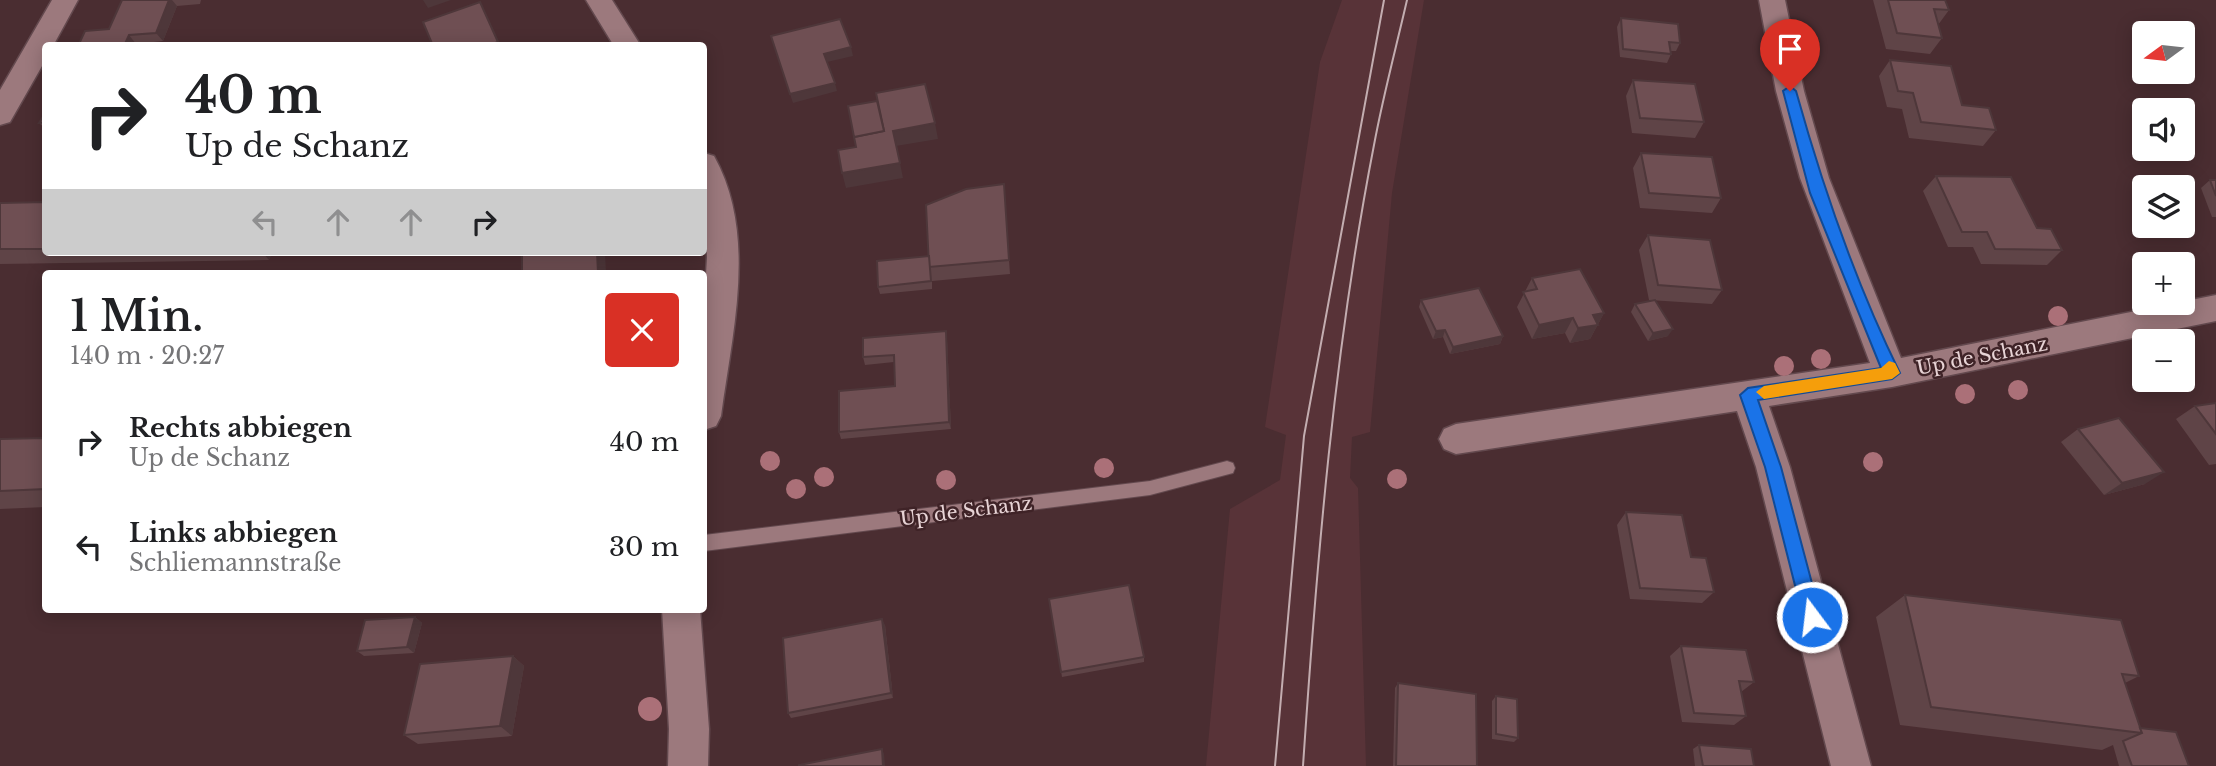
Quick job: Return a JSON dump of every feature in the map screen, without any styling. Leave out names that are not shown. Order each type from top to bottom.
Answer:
[{"type":"street","points":[[0,116],[65,0]]},
{"type":"street","points":[[599,0],[625,42]]},
{"type":"street","points":[[1772,0],[1783,65],[1817,193],[1879,349],[1892,373]]},
{"type":"street","points":[[707,173],[718,204],[724,246],[707,390]]},
{"type":"street","name":"Up de Schanz","points":[[1456,439],[1892,373],[2216,308]]},
{"type":"street","points":[[1748,395],[1773,467],[1851,766]]},
{"type":"street","points":[[681,613],[689,729],[688,766]]},
{"type":"lane","name":"Up de Schanz","points":[[707,543],[1150,488],[1227,468]]},
{"type":"shaded area","points":[[1342,0],[1424,0],[1392,193],[1370,432],[1352,437],[1350,478],[1358,488],[1366,766],[1206,766],[1230,509],[1280,480],[1286,435],[1265,427],[1320,62]]},
{"type":"building","points":[[122,0],[169,0],[156,33],[129,35],[126,42],[80,42],[85,31],[109,29]]},
{"type":"building","points":[[1888,0],[1945,0],[1949,10],[1934,9],[1942,38],[1897,33]]},
{"type":"building","points":[[480,2],[498,42],[431,42],[423,22]]},
{"type":"building","points":[[1621,18],[1678,24],[1680,43],[1669,42],[1671,54],[1623,49]]},
{"type":"building","points":[[840,19],[851,47],[824,54],[835,83],[790,94],[771,36]]},
{"type":"building","points":[[1890,60],[1951,66],[1962,105],[1989,108],[1996,130],[1921,122],[1913,93],[1898,91]]},
{"type":"building","points":[[1633,80],[1695,84],[1704,122],[1640,118]]},
{"type":"building","points":[[925,84],[935,123],[893,131],[900,163],[842,173],[838,150],[856,147],[854,137],[884,131],[876,93]]},
{"type":"building","points":[[877,101],[884,131],[854,137],[848,106]]},
{"type":"building","points":[[1641,153],[1712,157],[1721,198],[1649,193]]},
{"type":"building","points":[[1936,176],[2011,177],[2037,228],[2051,229],[2062,250],[1995,249],[1987,232],[1962,232]]},
{"type":"building","points":[[2210,180],[2216,180],[2216,196]]},
{"type":"building","points":[[1004,184],[1009,260],[929,267],[926,205],[966,189]]},
{"type":"building","points":[[42,202],[42,249],[0,249],[0,203]]},
{"type":"building","points":[[1648,235],[1710,240],[1722,290],[1658,285]]},
{"type":"building","points":[[522,256],[597,256],[598,270],[522,270]]},
{"type":"building","points":[[929,256],[931,281],[878,287],[877,261]]},
{"type":"building","points":[[1580,269],[1604,313],[1593,315],[1598,325],[1578,328],[1573,318],[1539,325],[1523,292],[1537,289],[1532,278]]},
{"type":"building","points":[[1479,288],[1503,336],[1453,347],[1445,330],[1436,331],[1421,300]]},
{"type":"building","points":[[1655,300],[1673,329],[1653,333],[1635,304]]},
{"type":"building","points":[[946,331],[949,422],[839,432],[839,391],[895,386],[894,355],[863,357],[863,338]]},
{"type":"building","points":[[2216,403],[2216,434],[2195,406]]},
{"type":"building","points":[[2119,418],[2164,472],[2122,483],[2078,429]]},
{"type":"building","points":[[42,438],[42,489],[0,491],[0,439]]},
{"type":"building","points":[[1626,512],[1682,515],[1691,557],[1706,558],[1714,592],[1640,588]]},
{"type":"building","points":[[1129,585],[1144,657],[1061,672],[1049,599]]},
{"type":"building","points":[[1905,595],[2121,620],[2139,676],[2122,674],[2142,733],[1931,707]]},
{"type":"building","points":[[415,617],[407,647],[357,651],[365,620]]},
{"type":"building","points":[[882,619],[891,693],[788,713],[783,638]]},
{"type":"building","points":[[1681,646],[1746,650],[1754,682],[1739,681],[1746,716],[1694,713]]},
{"type":"building","points":[[513,656],[500,726],[404,735],[420,664]]},
{"type":"building","points":[[1398,683],[1476,694],[1477,766],[1396,766]]},
{"type":"building","points":[[1496,696],[1517,699],[1518,738],[1496,734]]},
{"type":"building","points":[[2140,728],[2176,732],[2189,766],[2132,766],[2123,741],[2142,733]]},
{"type":"building","points":[[1699,745],[1751,749],[1754,766],[1703,766]]},
{"type":"building","points":[[882,749],[883,766],[799,766],[799,765]]},
{"type":"tram line","points":[[1275,766],[1304,436],[1384,0]]},
{"type":"tram line","points":[[1303,766],[1321,532],[1348,299],[1378,127],[1407,0]]},
{"type":"slow traffic","points":[[1764,392],[1892,373],[1889,367]]},
{"type":"route","points":[[1790,91],[1817,193],[1879,349],[1892,373],[1748,395],[1773,467],[1812,617]]}]
